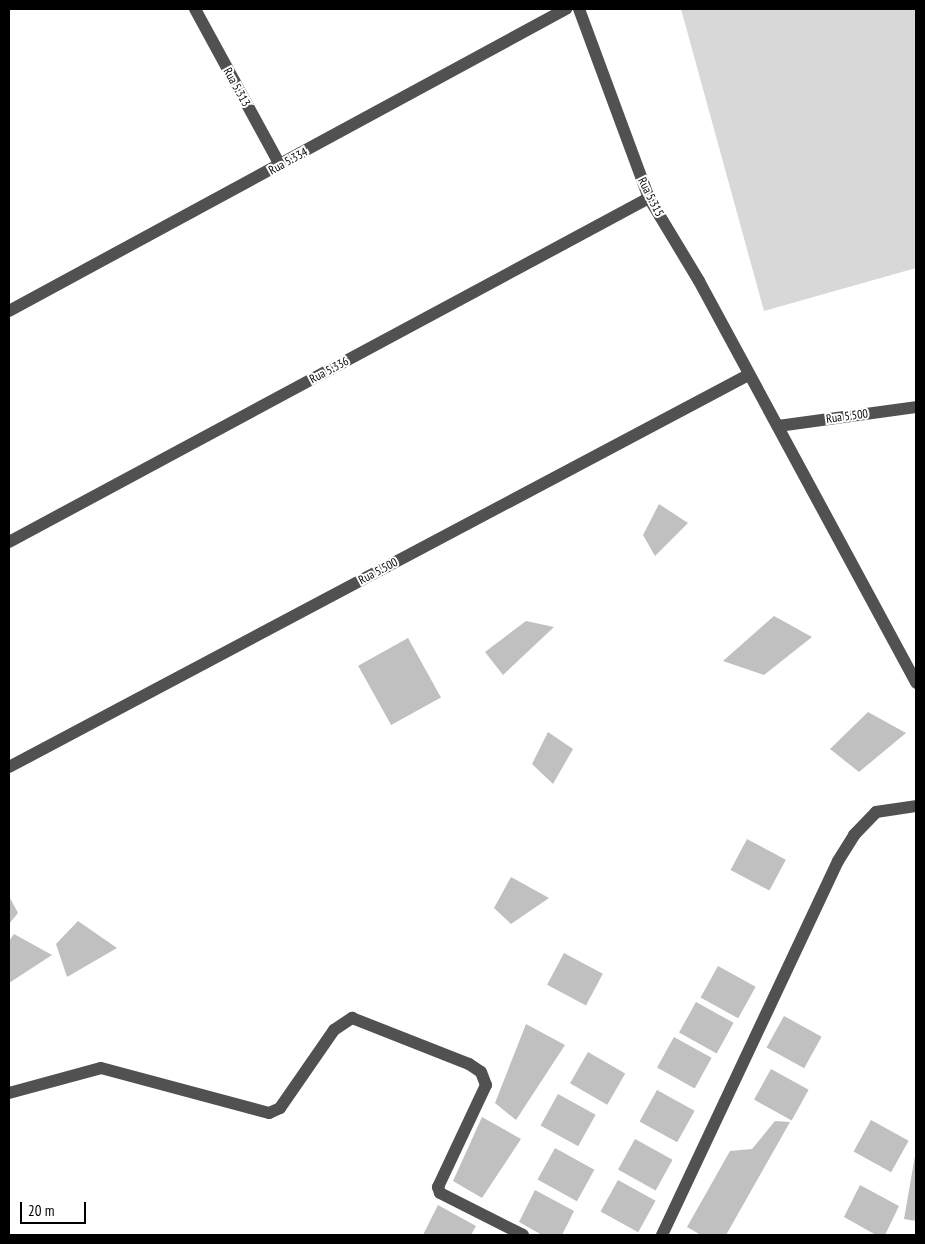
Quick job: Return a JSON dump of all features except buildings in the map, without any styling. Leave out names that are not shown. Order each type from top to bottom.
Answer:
[{"type":"street","name":"Rua 5.313","points":[[194,9],[280,165]]},
{"type":"street","name":"Rua 5.334","points":[[9,311],[566,9]]},
{"type":"street","name":"Rua 5.315","points":[[579,9],[649,198],[699,281],[916,683]]},
{"type":"street","name":"Rua 5.336","points":[[9,542],[649,198]]},
{"type":"street","name":"Rua 5.500","points":[[9,767],[748,374]]},
{"type":"street","name":"Rua 5.500","points":[[778,426],[916,407]]},
{"type":"street","points":[[662,1235],[838,861],[854,835],[876,812],[916,806]]},
{"type":"street","points":[[9,1093],[101,1068],[269,1113],[280,1108],[334,1030],[352,1018],[469,1064],[481,1072],[486,1086],[438,1187],[440,1194],[522,1235]]},
{"type":"shaded area","points":[[681,9],[916,9],[916,268],[764,311]]}]
